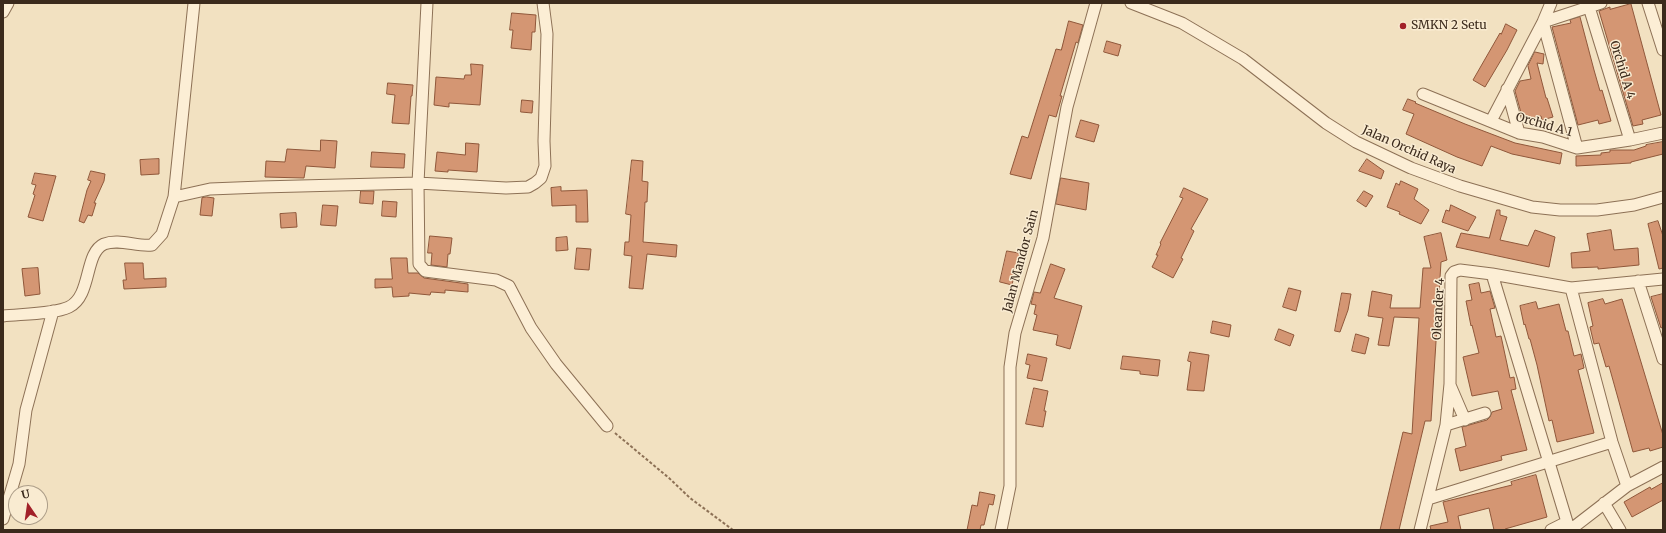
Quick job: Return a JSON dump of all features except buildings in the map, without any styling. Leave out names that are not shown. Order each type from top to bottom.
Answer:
[{"type":"street","points":[[3,12],[8,3]]},
{"type":"street","points":[[3,316],[60,311],[72,306],[83,292],[91,262],[97,250],[104,244],[118,242],[142,246],[152,245],[162,234],[174,196],[194,3]]},
{"type":"street","points":[[427,3],[418,184],[418,259],[425,271],[496,280],[509,286],[532,328],[556,364],[607,426]]},
{"type":"street","points":[[174,196],[210,189],[418,184],[506,188],[528,187],[541,178],[545,166],[544,141],[547,34],[543,3]]},
{"type":"street","name":"Jalan Mandor Sain","points":[[1001,530],[1010,486],[1010,367],[1015,333],[1043,238],[1068,107],[1096,3]]},
{"type":"street","name":"Jalan Orchid Raya","points":[[1131,3],[1182,23],[1243,59],[1326,123],[1356,142],[1411,168],[1453,183],[1532,207],[1560,210],[1597,210],[1634,205],[1663,197]]},
{"type":"street","points":[[1491,121],[1543,22],[1551,3]]},
{"type":"street","points":[[1543,22],[1601,3]]},
{"type":"street","points":[[1648,3],[1663,50]]},
{"type":"street","name":"Orchid A 4","points":[[1589,7],[1630,140]]},
{"type":"street","points":[[1543,22],[1576,148]]},
{"type":"street","points":[[1507,89],[1519,133]]},
{"type":"street","name":"Orchid A 1","points":[[1423,94],[1519,133],[1543,137],[1576,148],[1630,140],[1663,133]]},
{"type":"street","name":"Oleander 4","points":[[1420,530],[1446,425],[1450,384],[1451,276],[1454,272],[1460,270],[1492,274],[1571,288],[1663,279]]},
{"type":"street","points":[[1492,274],[1550,462],[1568,527]]},
{"type":"street","points":[[1638,281],[1663,359]]},
{"type":"street","points":[[1571,288],[1612,442],[1627,486]]},
{"type":"street","points":[[3,519],[19,464],[26,410],[53,311]]},
{"type":"street","points":[[1450,384],[1465,420]]},
{"type":"street","points":[[1446,425],[1485,413]]},
{"type":"street","points":[[1428,499],[1612,442]]},
{"type":"street","points":[[1551,530],[1568,527],[1627,486],[1663,467]]},
{"type":"street","points":[[1604,503],[1620,530]]},
{"type":"path","points":[[607,426],[669,478],[690,498],[733,530]]},
{"type":"place","name":"SMKN 2 Setu","points":[[1403,26]]}]
